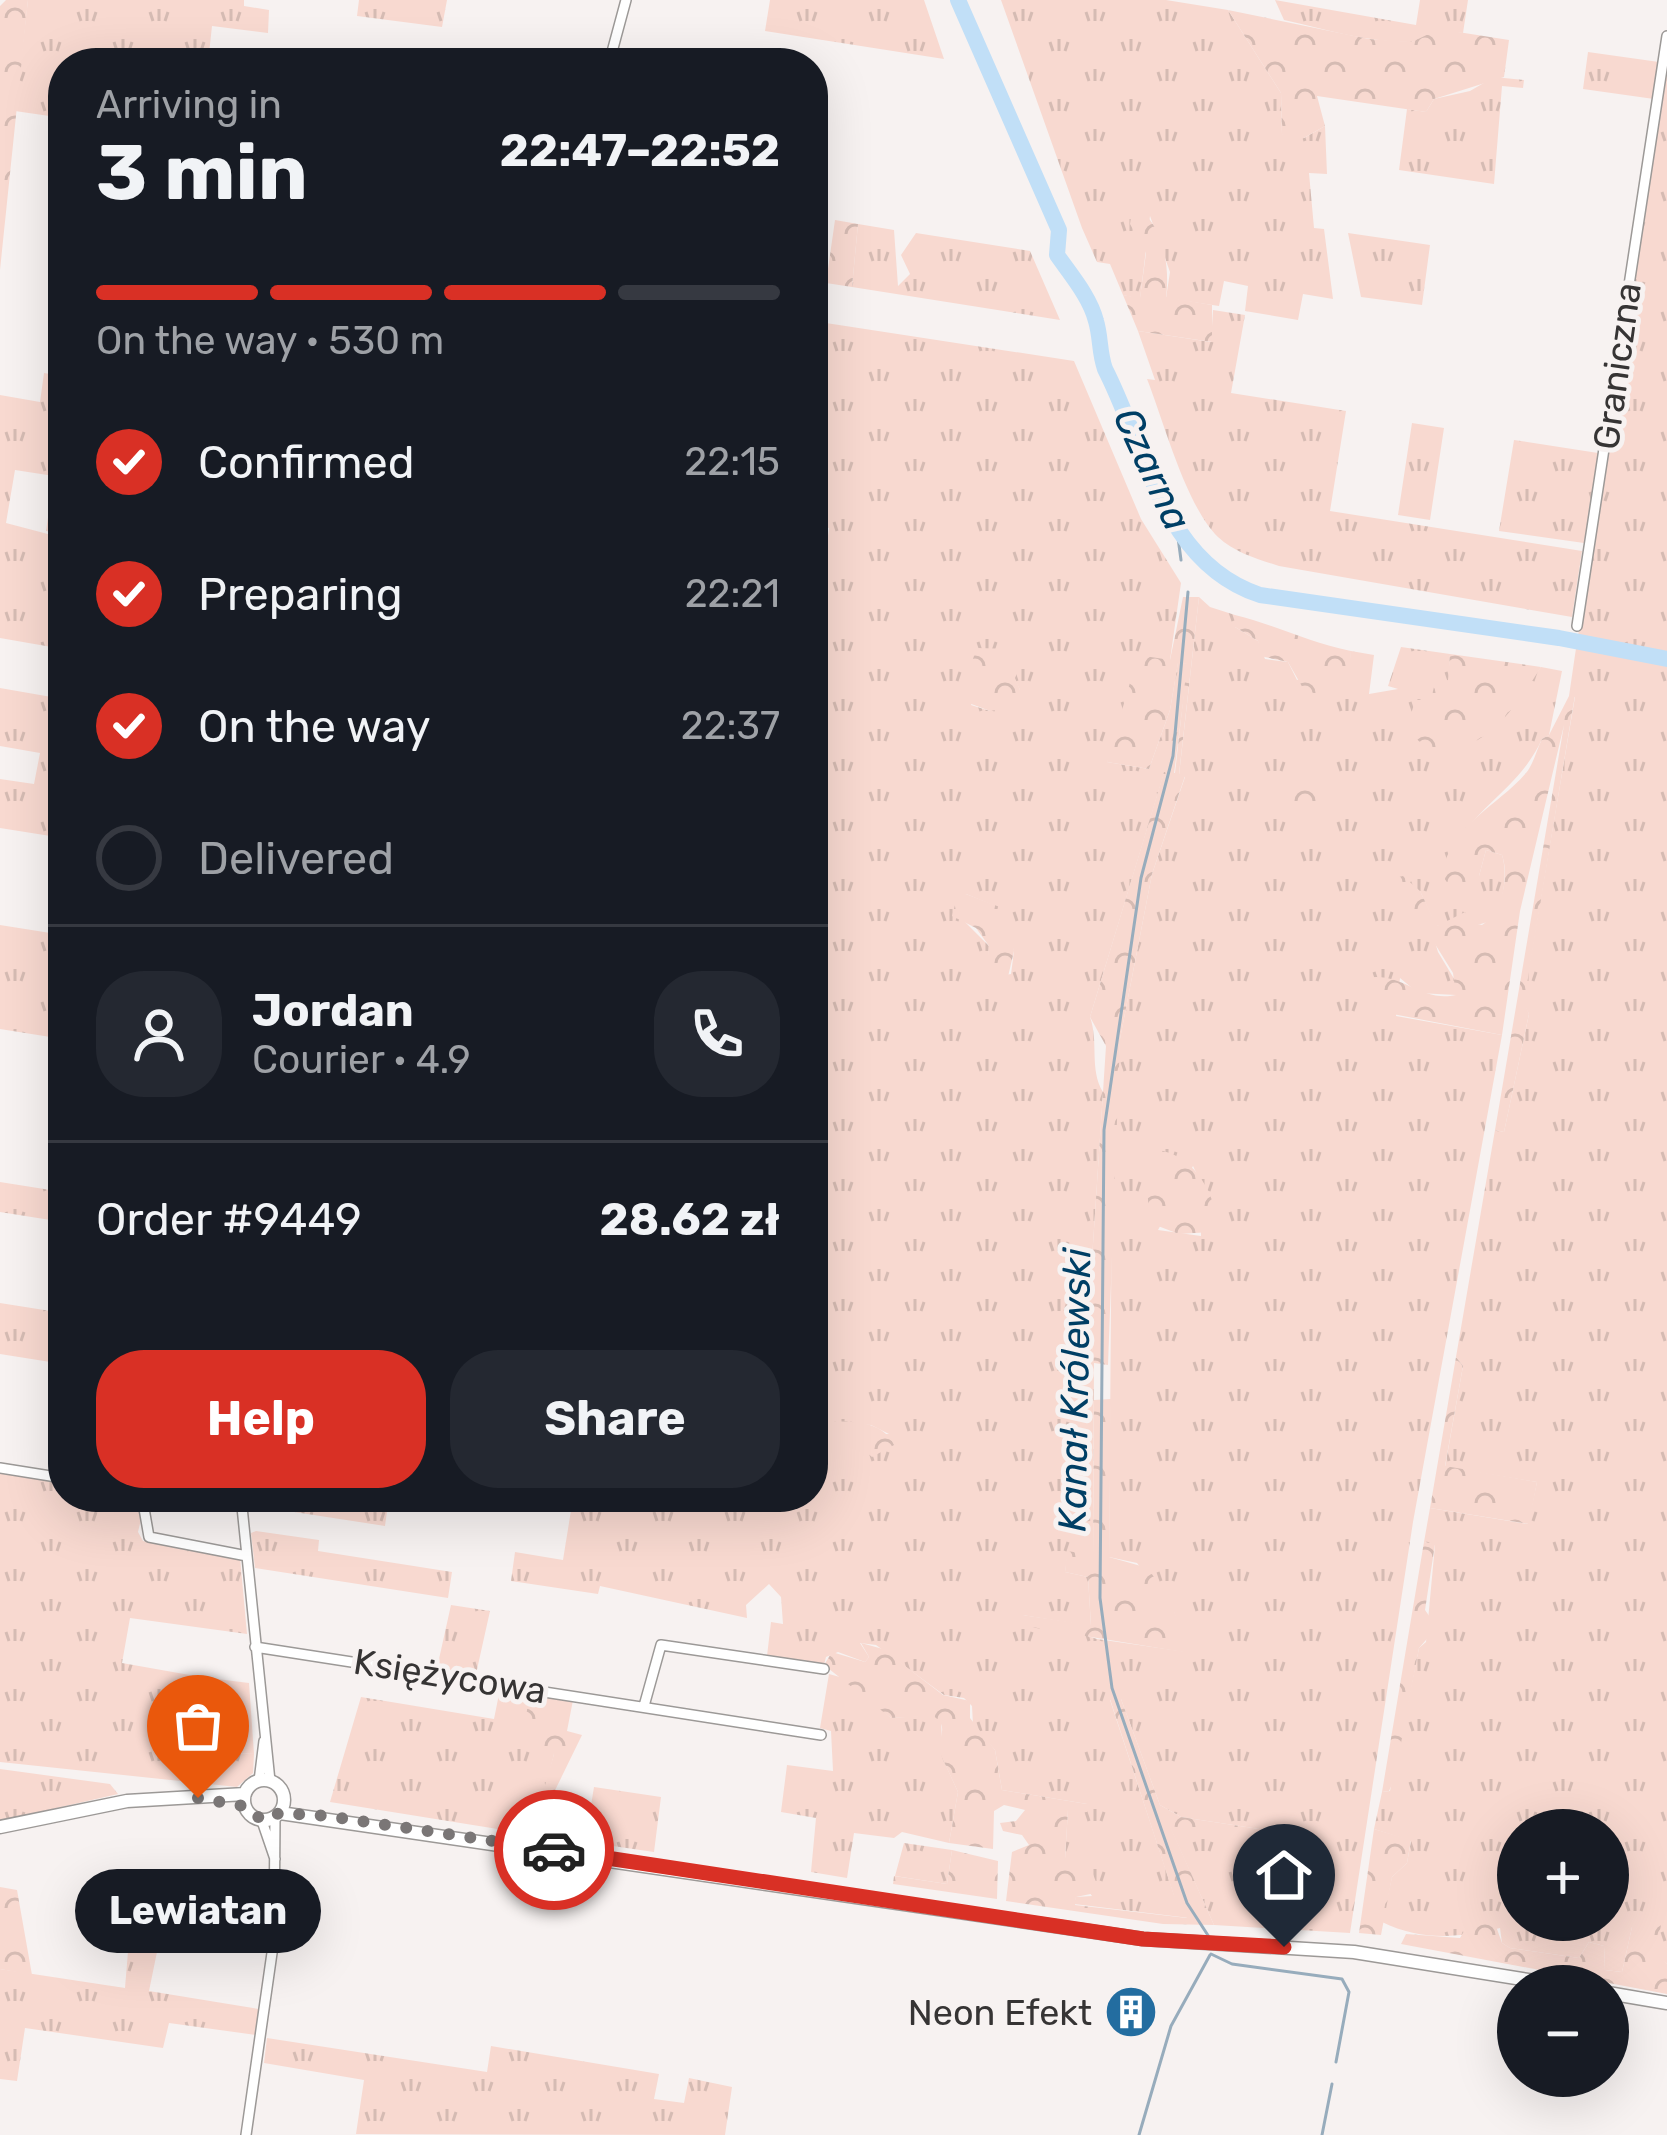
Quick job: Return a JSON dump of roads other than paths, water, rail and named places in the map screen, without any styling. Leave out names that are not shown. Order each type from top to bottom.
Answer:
[{"type":"main road","points":[[245,1800],[265,1781],[276,1812]]},
{"type":"main road","points":[[0,1827],[127,1801],[245,1800],[276,1812],[973,1915],[1202,1943],[1365,1954],[1497,1975]]},
{"type":"main road","points":[[1629,1997],[1667,2003]]},
{"type":"street","points":[[613,48],[626,0]]},
{"type":"street","name":"Graniczna","points":[[1577,626],[1667,36]]},
{"type":"street","points":[[0,1468],[48,1476]]},
{"type":"street","points":[[145,1512],[149,1537],[247,1556]]},
{"type":"street","points":[[243,1512],[265,1781]]},
{"type":"street","points":[[644,1706],[662,1645],[824,1669]]},
{"type":"street","name":"Księżycowa","points":[[255,1647],[821,1735]]},
{"type":"street","points":[[246,2135],[274,1939],[276,1812]]},
{"type":"waterway","name":"Czarna","points":[[958,0],[1059,230],[1057,255],[1093,312],[1105,369],[1147,468],[1179,531],[1201,558],[1227,579],[1260,595],[1559,638],[1667,659]]},
{"type":"waterway","name":"Kanał Królewski","points":[[1177,530],[1181,560]]},
{"type":"waterway","name":"Kanał Królewski","points":[[1188,592],[1173,756],[1141,878],[1104,1130],[1100,1598],[1112,1688],[1187,1903],[1211,1940]]},
{"type":"waterway","name":"Kanał Królewski","points":[[1211,1954],[1232,1964],[1342,1979],[1349,1992],[1336,2062]]},
{"type":"waterway","points":[[1139,2135],[1171,2026],[1210,1955]]},
{"type":"waterway","name":"Kanał Królewski","points":[[1322,2135],[1332,2084]]},
{"type":"place","name":"Lewiatan","points":[[198,1798]]},
{"type":"place","name":"Neon Efekt","points":[[1131,2012]]}]
